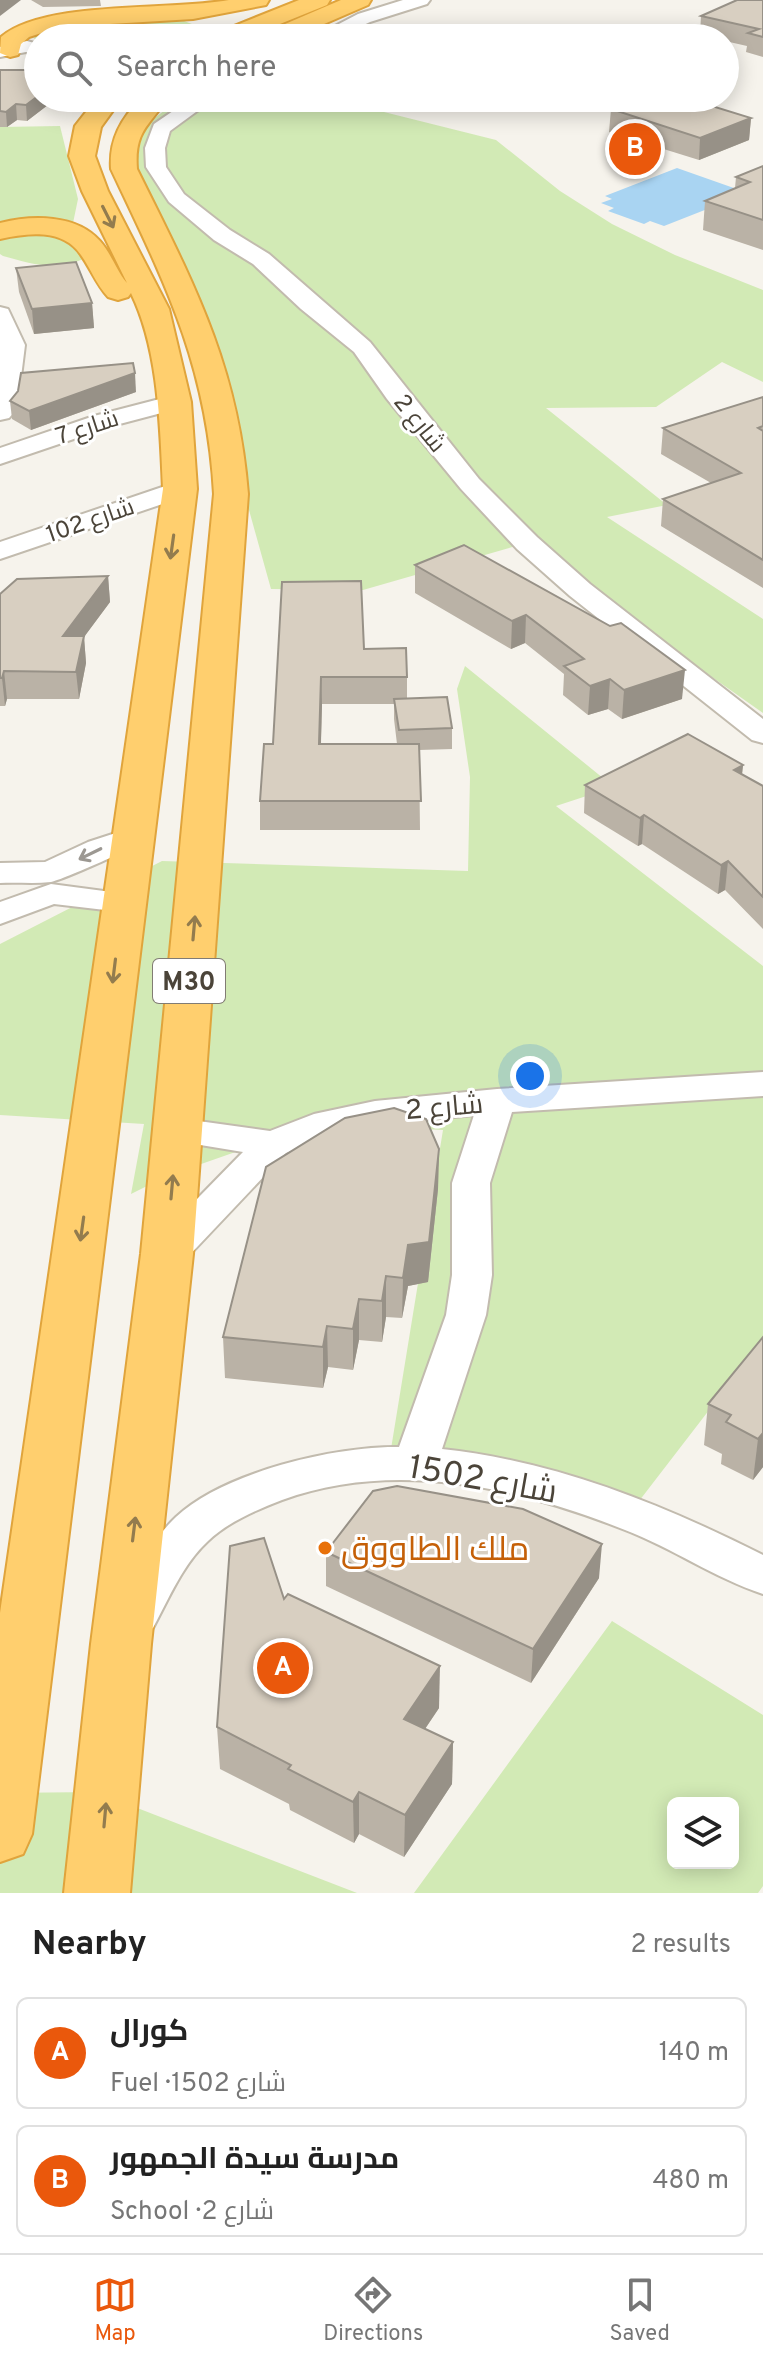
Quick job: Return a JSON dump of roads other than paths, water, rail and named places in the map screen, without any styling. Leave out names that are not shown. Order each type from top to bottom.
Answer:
[{"type":"highway","points":[[254,24],[319,0]]},
{"type":"highway","points":[[305,24],[360,0]]},
{"type":"highway","points":[[233,24],[253,1]]},
{"type":"highway","points":[[41,24],[174,14],[253,1]]},
{"type":"highway","points":[[67,24],[182,20],[193,24]]},
{"type":"highway","points":[[23,52],[9,42],[16,33],[24,30]]},
{"type":"highway","name":"M30","points":[[0,1834],[94,1148],[122,902],[180,489],[175,402],[154,309],[72,189],[82,156],[83,139],[96,112]]},
{"type":"highway","name":"M30","points":[[97,1893],[121,1644],[167,1254],[231,494],[231,466],[218,384],[200,328],[124,169],[123,142],[144,112]]},
{"type":"highway","points":[[0,223],[37,216],[72,189]]},
{"type":"highway","points":[[0,231],[40,226],[72,233],[88,244],[103,273],[121,294],[154,309]]},
{"type":"street","points":[[351,24],[421,0]]},
{"type":"street","name":"شارع 2","points":[[184,112],[161,128],[155,148],[156,167],[176,198],[222,235],[261,259],[362,347],[470,484],[527,543],[580,590],[763,734]]},
{"type":"street","points":[[0,314],[13,345],[5,409],[0,413]]},
{"type":"street","name":"شارع 7","points":[[0,456],[103,421],[175,402]]},
{"type":"street","name":"شارع 102","points":[[0,551],[180,489]]},
{"type":"street","points":[[0,914],[99,849],[131,838]]},
{"type":"street","points":[[0,873],[122,902]]},
{"type":"street","name":"شارع 2","points":[[167,1254],[273,1144],[301,1131],[350,1118],[497,1101],[763,1084]]},
{"type":"street","points":[[416,1461],[466,1315],[472,1275],[471,1183],[497,1101]]},
{"type":"street","points":[[177,1130],[273,1144]]},
{"type":"street","name":"شارع 1502","points":[[121,1644],[169,1556],[193,1528],[229,1505],[279,1480],[324,1469],[416,1461],[515,1478],[580,1496],[686,1536],[763,1576]]},
{"type":"street","points":[[0,1609],[16,1712]]},
{"type":"water","points":[[677,168],[748,193],[664,226],[650,221],[644,224],[608,211],[614,208],[601,203],[612,199],[605,196]]},
{"type":"place","name":"مدرسة سيدة الجمهور","points":[[635,149]]},
{"type":"place","name":"ملك الطاووق","points":[[325,1548]]},
{"type":"place","name":"كورال","points":[[283,1668]]}]
